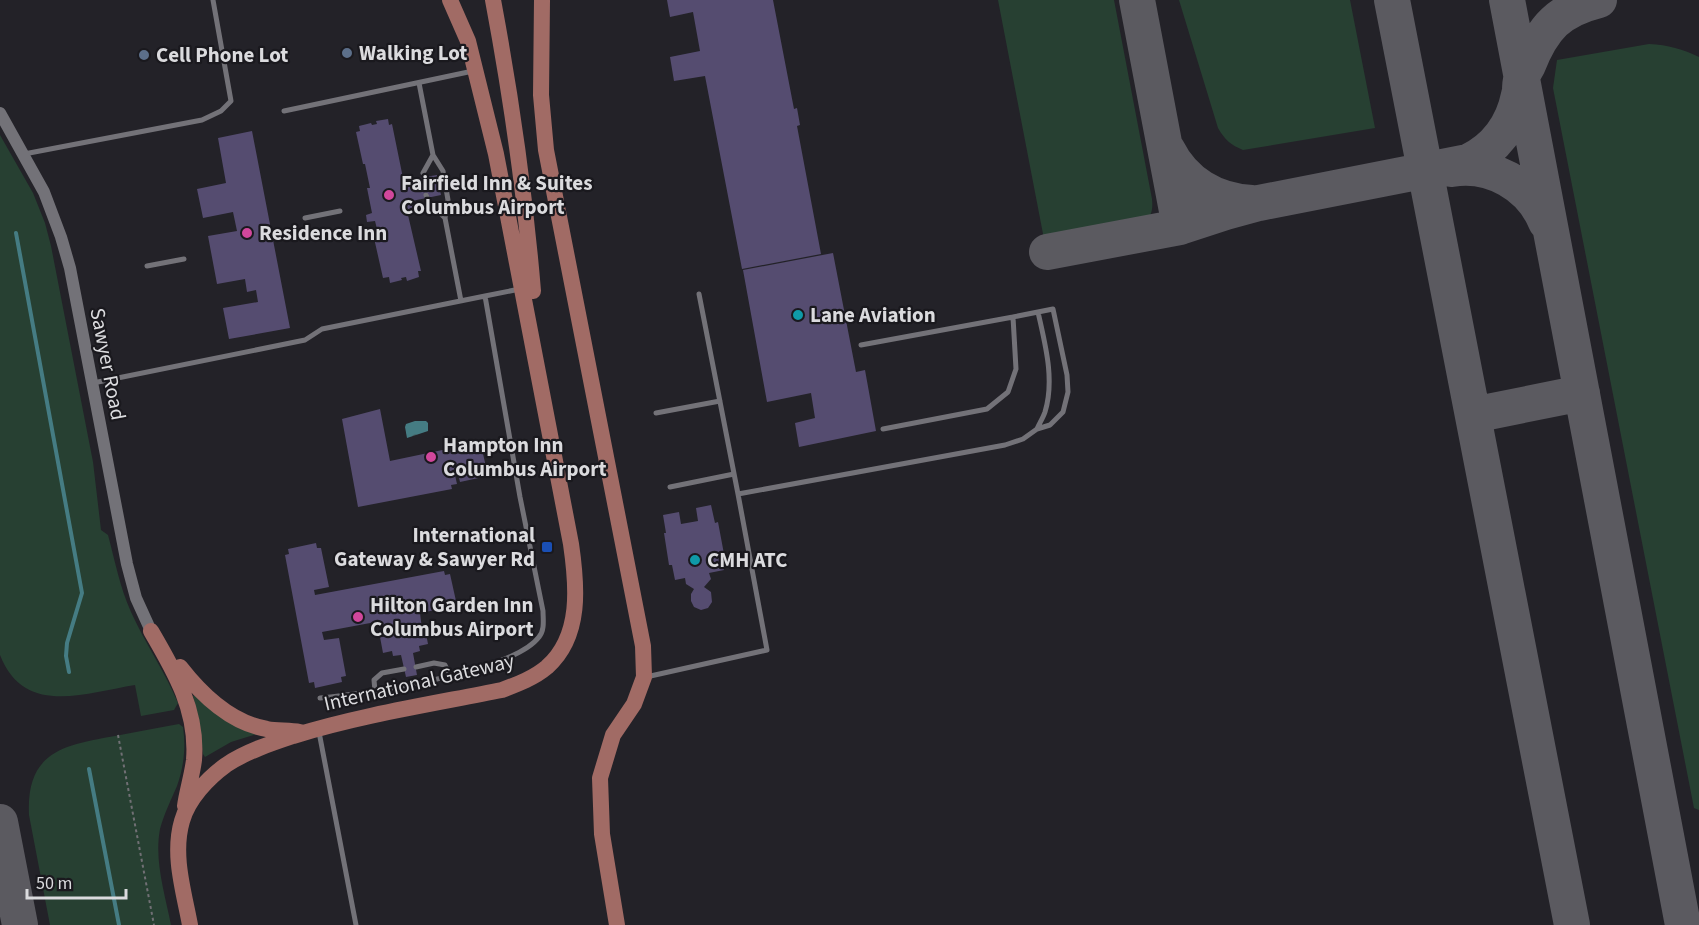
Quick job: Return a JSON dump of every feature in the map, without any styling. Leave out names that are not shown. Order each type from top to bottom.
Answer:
[{"type":"main road","name":"International Gateway","points":[[190,925],[179,859],[182,820],[202,787],[227,764],[259,748],[312,731],[502,690],[527,680],[547,667],[562,651],[569,634],[576,606],[576,585],[571,544],[540,376],[496,154],[476,70],[468,41],[450,0]]},
{"type":"main road","points":[[463,0],[468,41]]},
{"type":"main road","points":[[494,0],[530,249],[540,376]]},
{"type":"main road","points":[[533,0],[546,150],[643,646],[644,677],[634,704],[613,735],[600,777],[602,834],[617,925]]},
{"type":"main road","points":[[541,95],[542,0]]},
{"type":"main road","points":[[152,631],[190,680],[208,698],[233,717],[265,729],[312,731]]},
{"type":"main road","points":[[152,631],[182,689],[193,727],[194,762],[182,820]]},
{"type":"street","name":"Sawyer Road","points":[[0,113],[44,192],[61,237],[70,268],[127,564],[136,598],[152,631]]},
{"type":"lane","points":[[24,154],[202,120],[220,111],[231,101],[213,0]]},
{"type":"lane","points":[[284,111],[476,70]]},
{"type":"lane","points":[[419,83],[433,155],[443,171],[448,201],[445,218],[461,301]]},
{"type":"lane","points":[[423,173],[433,155]]},
{"type":"lane","points":[[426,195],[429,202],[445,218]]},
{"type":"lane","points":[[305,218],[340,211]]},
{"type":"lane","points":[[147,266],[184,259]]},
{"type":"lane","points":[[92,383],[305,340],[322,329],[523,289]]},
{"type":"lane","points":[[644,677],[767,650],[699,294]]},
{"type":"lane","points":[[320,698],[375,691],[450,675],[500,661],[530,646],[541,636],[543,611],[520,497],[485,296]]},
{"type":"lane","points":[[738,494],[1005,446],[1023,439],[1037,429],[1050,425],[1063,412],[1068,392],[1067,375],[1053,309],[861,345]]},
{"type":"lane","points":[[1037,429],[1045,411],[1048,388],[1047,353],[1038,312]]},
{"type":"lane","points":[[883,429],[987,409],[1008,392],[1016,369],[1013,316]]},
{"type":"lane","points":[[656,413],[720,401]]},
{"type":"lane","points":[[670,487],[734,474]]},
{"type":"lane","points":[[416,666],[434,663],[444,665],[450,675]]},
{"type":"lane","points":[[375,691],[374,680],[382,673],[404,669]]},
{"type":"lane","points":[[312,731],[356,925]]},
{"type":"path","points":[[118,735],[154,925]]},
{"type":"green space","points":[[998,0],[1114,0],[1152,199],[1148,219],[1141,223],[1049,241],[1044,239]]},
{"type":"green space","points":[[1179,0],[1350,0],[1375,128],[1243,150],[1232,144],[1218,128]]},
{"type":"green space","points":[[1649,44],[1675,48],[1699,57],[1699,810],[1694,808],[1553,88],[1557,60]]},
{"type":"green space","points":[[0,135],[33,193],[51,246],[93,462],[101,530],[108,535],[131,612],[178,703],[174,710],[141,716],[135,685],[77,695],[40,694],[24,687],[11,674],[0,655]]},
{"type":"green space","points":[[196,695],[260,733],[231,742],[205,757],[193,696]]},
{"type":"green space","points":[[179,724],[183,727],[184,734],[183,764],[160,829],[158,853],[171,925],[50,925],[29,815],[34,777],[41,765],[51,755],[79,743]]},
{"type":"water","points":[[426,421],[428,431],[407,438],[406,424]]},
{"type":"building","points":[[667,0],[773,0],[794,109],[797,108],[800,125],[797,126],[821,254],[742,269],[705,76],[674,81],[670,57],[700,51],[693,12],[670,17]]},
{"type":"building","name":"Fairfield Inn & Suites Columbus Airport","points":[[388,119],[389,125],[392,124],[403,178],[401,181],[437,175],[441,195],[412,201],[414,213],[408,215],[421,271],[418,271],[419,277],[407,281],[406,277],[401,278],[402,280],[390,283],[389,277],[383,278],[374,238],[379,237],[375,221],[367,222],[366,215],[372,213],[367,188],[370,188],[356,132],[360,131],[359,126],[377,124],[376,121]]},
{"type":"building","name":"Residence Inn","points":[[252,131],[290,328],[229,339],[223,308],[258,302],[256,290],[247,292],[245,279],[217,284],[208,236],[237,231],[233,212],[203,218],[197,189],[226,183],[218,138]]},
{"type":"building","name":"Lane Aviation","points":[[833,253],[856,372],[865,370],[876,431],[799,447],[795,423],[815,418],[811,393],[767,402],[743,270]]},
{"type":"building","name":"Hampton Inn Columbus Airport","points":[[380,409],[390,461],[452,448],[454,454],[482,449],[488,476],[460,482],[458,474],[455,475],[457,484],[451,485],[452,489],[358,507],[342,419]]},
{"type":"building","name":"CMH ATC","points":[[711,505],[715,523],[718,522],[724,554],[721,555],[724,570],[709,573],[711,579],[704,587],[711,592],[712,602],[708,608],[701,610],[694,607],[691,601],[694,589],[686,584],[685,578],[675,580],[672,565],[669,565],[663,515],[679,512],[681,524],[698,521],[696,508]]},
{"type":"building","name":"Hilton Garden Inn Columbus Airport","points":[[316,543],[317,548],[321,548],[329,587],[314,590],[315,595],[444,571],[445,575],[450,574],[456,601],[451,602],[451,607],[420,613],[422,629],[425,628],[428,644],[419,646],[420,651],[413,653],[417,675],[406,677],[401,655],[393,656],[392,651],[383,653],[380,637],[384,637],[381,621],[322,632],[324,640],[339,638],[346,676],[341,677],[342,682],[315,688],[314,682],[309,683],[285,555],[289,554],[288,549]]},
{"type":"waterway","points":[[16,233],[82,593],[67,643],[66,656],[69,672]]},
{"type":"waterway","points":[[89,769],[119,925]]},
{"type":"taxiway","points":[[1137,0],[1180,227]]},
{"type":"taxiway","points":[[1392,0],[1572,925]]},
{"type":"taxiway","points":[[1507,0],[1683,925]]},
{"type":"taxiway","points":[[1047,252],[1180,227],[1259,203],[1468,162],[1487,150],[1507,126],[1520,93],[1522,76],[1547,30],[1554,22],[1573,9],[1599,0]]},
{"type":"taxiway","points":[[1167,149],[1182,172],[1202,188],[1238,202],[1252,203]]},
{"type":"taxiway","points":[[1451,169],[1481,169],[1508,179],[1530,197],[1546,222]]},
{"type":"taxiway","points":[[1473,415],[1582,393]]},
{"type":"taxiway","points":[[0,822],[20,925]]},
{"type":"place","name":"Walking Lot","points":[[347,53]]},
{"type":"place","name":"Cell Phone Lot","points":[[144,55]]},
{"type":"place","name":"Fairfield Inn & Suites Columbus Airport","points":[[389,195]]},
{"type":"place","name":"Residence Inn","points":[[247,233]]},
{"type":"place","name":"Lane Aviation","points":[[798,315]]},
{"type":"place","name":"Hampton Inn Columbus Airport","points":[[431,457]]},
{"type":"place","name":"International Gateway & Sawyer Rd","points":[[547,547]]},
{"type":"place","name":"CMH ATC","points":[[695,560]]},
{"type":"place","name":"Hilton Garden Inn Columbus Airport","points":[[358,617]]}]
